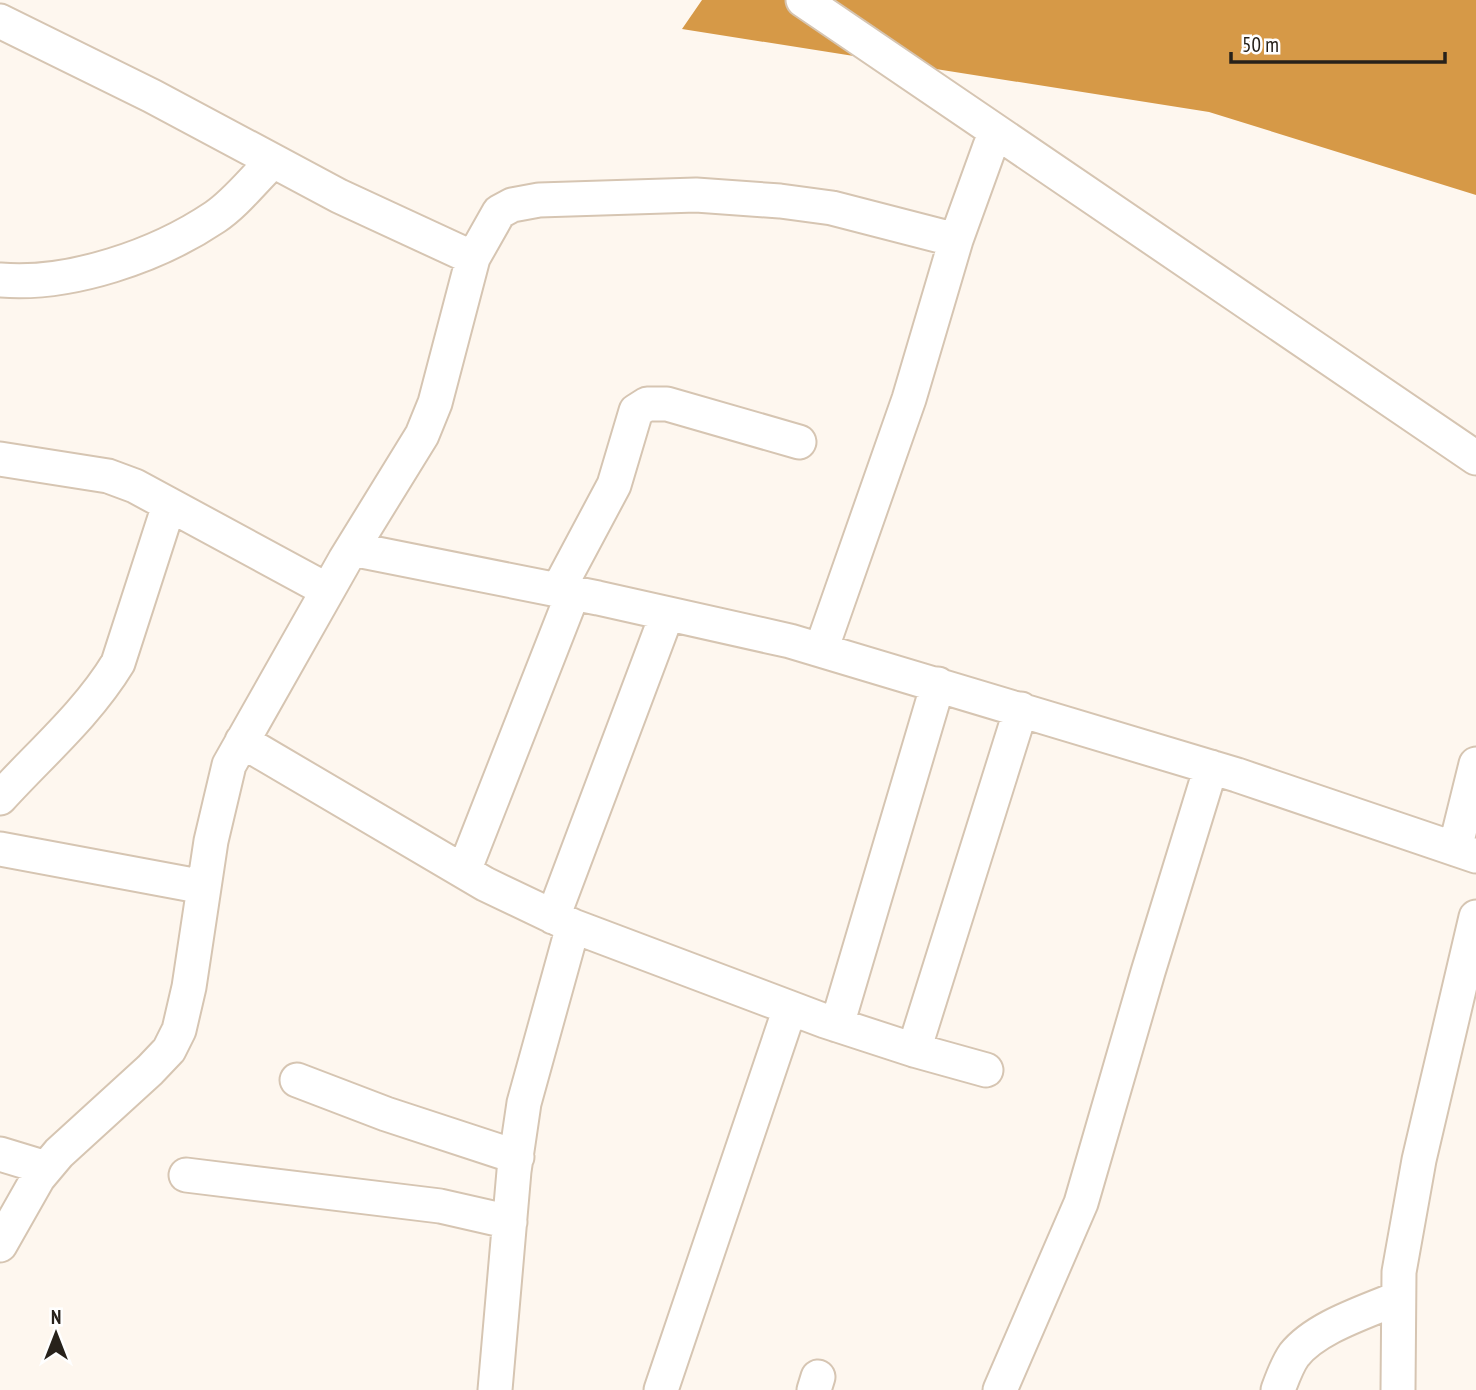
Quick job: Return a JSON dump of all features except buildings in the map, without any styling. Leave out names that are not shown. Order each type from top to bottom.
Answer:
[{"type":"street","points":[[803,0],[1476,458]]},
{"type":"street","points":[[0,22],[152,96],[339,196],[473,258]]},
{"type":"street","points":[[821,650],[909,399],[956,240],[990,146]]},
{"type":"street","points":[[0,280],[44,279],[104,268],[165,247],[217,216],[273,161]]},
{"type":"street","points":[[0,1245],[46,1168],[169,1050],[180,1030],[220,793],[229,765],[327,590],[422,435],[435,402],[473,258],[499,212],[512,205],[552,200],[696,195],[832,208],[956,240]]},
{"type":"street","points":[[464,871],[566,591],[614,485],[636,411],[647,404],[667,404],[799,442]]},
{"type":"street","points":[[0,459],[108,475],[135,486],[327,590]]},
{"type":"street","points":[[0,798],[86,708],[104,687],[118,663],[169,505]]},
{"type":"street","points":[[352,549],[566,591],[821,650],[1212,767],[1466,853],[1476,764]]},
{"type":"street","points":[[495,1390],[524,1103],[563,921],[667,614]]},
{"type":"street","points":[[837,1025],[938,684]]},
{"type":"street","points":[[915,1050],[1021,709]]},
{"type":"street","points":[[242,741],[485,884],[563,921],[837,1025],[986,1070]]},
{"type":"street","points":[[1000,1390],[1081,1203],[1152,959],[1212,767]]},
{"type":"street","points":[[0,849],[204,887]]},
{"type":"street","points":[[1398,1390],[1399,1272],[1419,1160],[1476,917]]},
{"type":"street","points":[[661,1390],[790,1008]]},
{"type":"street","points":[[296,1080],[387,1114],[517,1157]]},
{"type":"street","points":[[0,1154],[46,1168]]},
{"type":"street","points":[[186,1175],[440,1206],[510,1222]]},
{"type":"street","points":[[1278,1390],[1294,1356],[1311,1339],[1345,1320],[1398,1298]]},
{"type":"shaded area","points":[[702,0],[1476,0],[1476,195],[1209,112],[682,29]]}]
